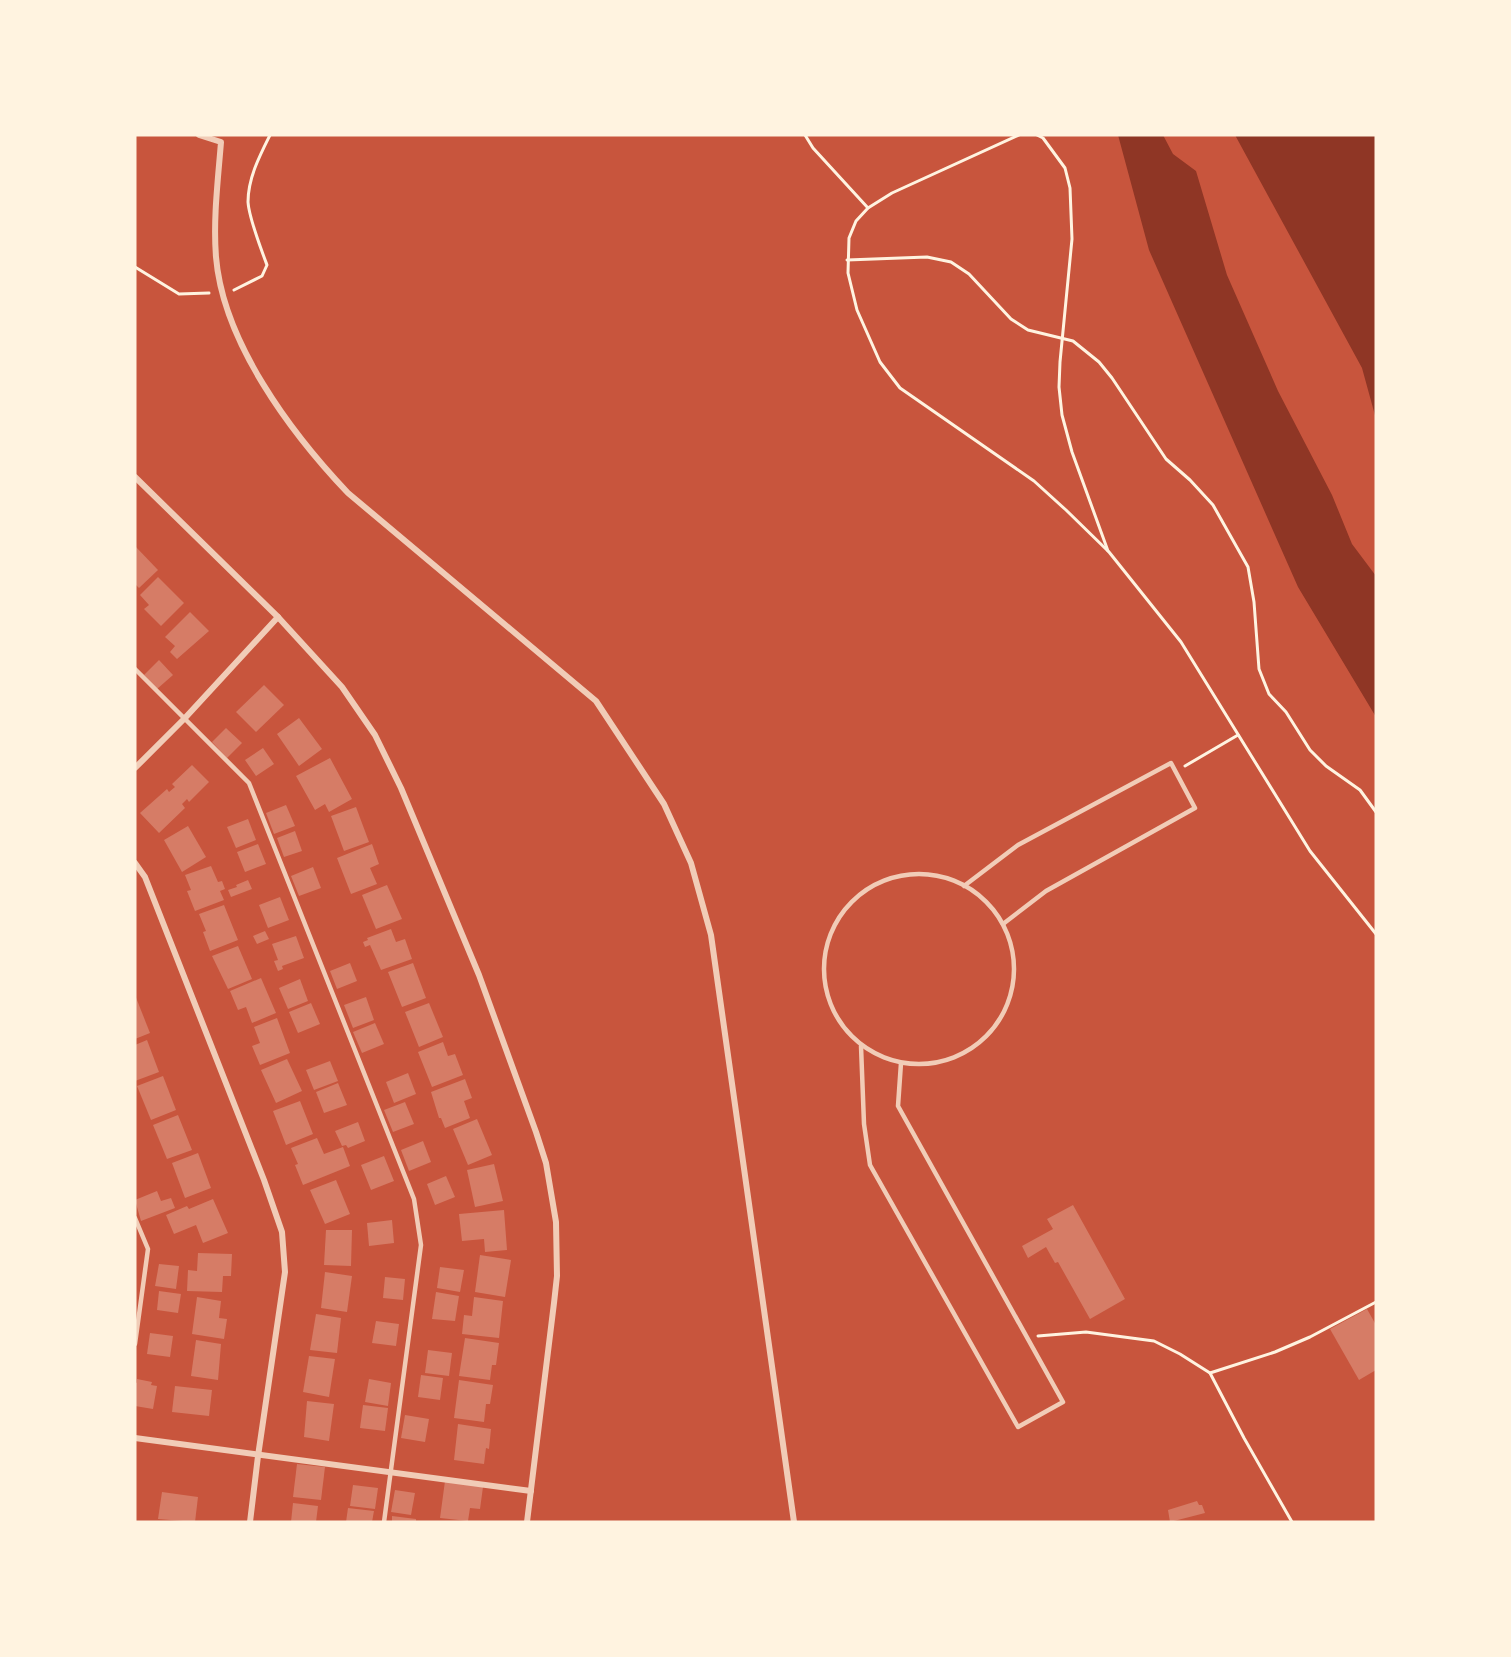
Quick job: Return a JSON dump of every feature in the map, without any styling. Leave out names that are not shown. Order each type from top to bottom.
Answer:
[{"type":"street","points":[[199,135],[221,142],[217,192],[216,257],[222,292],[238,337],[275,404],[348,493],[596,701],[664,804],[691,863],[711,935],[794,1522]]},
{"type":"street","points":[[135,477],[278,617],[342,687],[375,735],[401,788],[479,975],[546,1163],[556,1222],[557,1276],[527,1522]]},
{"type":"street","points":[[135,768],[185,718],[278,617]]},
{"type":"street","points":[[135,863],[145,877],[282,1232],[285,1272],[250,1522]]},
{"type":"street","points":[[135,1438],[531,1491]]},
{"type":"lane","points":[[135,669],[249,783],[414,1199],[421,1245],[384,1522]]},
{"type":"lane","points":[[964,886],[1018,845],[1171,764],[1195,808],[1046,891],[1003,924]]},
{"type":"lane","points":[[909,875],[945,878],[981,897],[1003,924],[1014,963],[1010,995],[996,1025],[985,1038],[969,1050],[942,1062],[925,1065],[901,1063],[886,1059],[861,1046],[838,1021],[827,997],[824,975],[826,948],[840,916],[860,895],[889,879],[909,875]]},
{"type":"lane","points":[[861,1046],[864,1124],[870,1165],[1018,1427],[1063,1402],[898,1106],[901,1063]]},
{"type":"lane","points":[[135,1218],[148,1250],[135,1344]]},
{"type":"path","points":[[805,135],[813,148],[868,208]]},
{"type":"path","points":[[1019,135],[903,188],[868,208],[856,221],[849,238],[848,273],[857,310],[869,339],[880,362],[900,388],[1034,482],[1109,552],[1181,642],[1310,852],[1376,934]]},
{"type":"path","points":[[1036,135],[1043,138],[1065,168],[1070,188],[1072,239],[1059,387],[1062,415],[1072,452],[1109,552]]},
{"type":"path","points":[[847,260],[927,257],[951,262],[969,274],[1011,319],[1028,330],[1073,341],[1099,362],[1166,459],[1213,505],[1248,567],[1254,602],[1259,669],[1269,694],[1286,712],[1310,750],[1326,766],[1360,790],[1376,812]]},
{"type":"path","points":[[1175,771],[1238,735]]},
{"type":"path","points":[[1210,1373],[1275,1352],[1310,1337],[1376,1302]]},
{"type":"path","points":[[1026,1337],[1086,1332],[1154,1341],[1180,1353],[1210,1373],[1292,1522]]},
{"type":"shaded area","points":[[1118,135],[1163,135],[1173,154],[1196,171],[1227,275],[1278,391],[1332,495],[1352,544],[1376,576],[1376,717],[1298,587],[1149,250]]},
{"type":"shaded area","points":[[1235,135],[1376,135],[1376,419],[1362,368]]},
{"type":"building","points":[[135,546],[158,570],[139,588],[135,584]]},
{"type":"building","points":[[158,577],[184,603],[161,626],[144,609],[149,605],[140,595]]},
{"type":"building","points":[[190,612],[209,631],[177,659],[170,652],[175,646],[165,637]]},
{"type":"building","points":[[159,660],[173,675],[157,689],[144,675]]},
{"type":"building","points":[[264,685],[284,705],[256,732],[236,712]]},
{"type":"building","points":[[299,718],[322,749],[299,766],[277,734]]},
{"type":"building","points":[[226,728],[242,743],[227,758],[212,742]]},
{"type":"building","points":[[263,748],[274,764],[256,776],[245,760]]},
{"type":"building","points":[[330,758],[352,799],[329,812],[325,804],[315,810],[296,776]]},
{"type":"building","points":[[192,765],[209,782],[189,802],[187,799],[182,804],[185,808],[159,833],[140,813],[167,789],[169,792],[175,787],[172,784]]},
{"type":"building","points":[[286,805],[295,826],[274,834],[266,813]]},
{"type":"building","points":[[356,807],[369,842],[344,851],[331,816]]},
{"type":"building","points":[[248,819],[256,840],[236,848],[227,827]]},
{"type":"building","points":[[188,826],[206,857],[182,872],[164,840]]},
{"type":"building","points":[[295,831],[302,851],[284,857],[277,838]]},
{"type":"building","points":[[258,844],[266,864],[245,872],[237,852]]},
{"type":"building","points":[[372,844],[379,864],[370,868],[377,884],[351,894],[337,858]]},
{"type":"building","points":[[211,866],[218,882],[222,881],[225,889],[220,891],[224,900],[195,911],[187,891],[191,890],[185,875]]},
{"type":"building","points":[[313,867],[321,888],[299,896],[291,876]]},
{"type":"building","points":[[248,880],[252,889],[231,897],[228,890]]},
{"type":"building","points":[[387,885],[402,919],[376,929],[362,895]]},
{"type":"building","points":[[280,897],[289,920],[268,928],[259,905]]},
{"type":"building","points":[[224,905],[238,940],[210,951],[203,932],[206,931],[199,914]]},
{"type":"building","points":[[391,929],[396,942],[405,939],[412,959],[381,970],[370,945],[365,947],[363,942],[368,940],[367,938]]},
{"type":"building","points":[[265,931],[269,939],[257,944],[253,936]]},
{"type":"building","points":[[296,936],[304,958],[282,966],[283,969],[278,971],[274,961],[278,960],[272,944]]},
{"type":"building","points":[[238,946],[252,979],[228,989],[212,956]]},
{"type":"building","points":[[350,963],[357,981],[337,989],[330,971]]},
{"type":"building","points":[[413,963],[426,998],[402,1007],[388,972]]},
{"type":"building","points":[[261,978],[276,1013],[252,1023],[246,1007],[238,1010],[230,991]]},
{"type":"building","points":[[300,979],[308,1001],[288,1009],[279,988]]},
{"type":"building","points":[[135,995],[150,1033],[135,1039]]},
{"type":"building","points":[[366,997],[374,1020],[353,1028],[344,1005]]},
{"type":"building","points":[[311,1003],[320,1024],[298,1033],[289,1012]]},
{"type":"building","points":[[429,1003],[443,1037],[419,1047],[405,1012]]},
{"type":"building","points":[[277,1018],[290,1053],[260,1065],[252,1046],[260,1043],[254,1027]]},
{"type":"building","points":[[375,1023],[384,1044],[362,1053],[353,1032]]},
{"type":"building","points":[[147,1040],[159,1072],[135,1081],[135,1045]]},
{"type":"building","points":[[443,1042],[448,1056],[455,1054],[463,1075],[432,1087],[418,1052]]},
{"type":"building","points":[[287,1059],[302,1091],[276,1103],[261,1070]]},
{"type":"building","points":[[330,1061],[338,1081],[314,1090],[306,1070]]},
{"type":"building","points":[[408,1073],[416,1094],[394,1103],[386,1082]]},
{"type":"building","points":[[163,1076],[176,1110],[151,1120],[137,1086]]},
{"type":"building","points":[[465,1079],[472,1098],[464,1101],[470,1118],[445,1128],[439,1118],[431,1092]]},
{"type":"building","points":[[338,1083],[347,1105],[324,1113],[316,1092]]},
{"type":"building","points":[[300,1101],[313,1134],[286,1145],[273,1111]]},
{"type":"building","points":[[405,1102],[414,1124],[393,1132],[384,1110]]},
{"type":"building","points":[[178,1115],[192,1150],[167,1159],[153,1125]]},
{"type":"building","points":[[477,1119],[492,1155],[468,1165],[453,1129]]},
{"type":"building","points":[[358,1122],[365,1141],[348,1148],[346,1145],[342,1146],[335,1131]]},
{"type":"building","points":[[317,1138],[324,1154],[343,1147],[350,1166],[303,1185],[291,1148]]},
{"type":"building","points":[[423,1141],[431,1162],[409,1171],[401,1150]]},
{"type":"building","points":[[198,1153],[211,1188],[185,1198],[172,1163]]},
{"type":"building","points":[[384,1156],[394,1181],[371,1190],[361,1165]]},
{"type":"building","points":[[494,1164],[503,1201],[475,1207],[467,1170]]},
{"type":"building","points":[[446,1176],[455,1197],[435,1205],[427,1184]]},
{"type":"building","points":[[336,1180],[350,1214],[325,1224],[310,1190]]},
{"type":"building","points":[[157,1191],[161,1201],[171,1198],[175,1208],[141,1221],[135,1200]]},
{"type":"building","points":[[213,1199],[228,1233],[203,1243],[196,1225],[174,1234],[166,1215]]},
{"type":"building","points":[[1073,1205],[1125,1299],[1090,1319],[1058,1262],[1055,1263],[1046,1247],[1028,1258],[1022,1246],[1053,1229],[1047,1219]]},
{"type":"building","points":[[504,1210],[507,1250],[485,1252],[484,1239],[462,1241],[459,1214]]},
{"type":"building","points":[[392,1220],[394,1243],[369,1246],[367,1223]]},
{"type":"building","points":[[326,1230],[352,1230],[351,1266],[324,1265]]},
{"type":"building","points":[[198,1253],[232,1254],[231,1276],[223,1276],[222,1292],[187,1291],[188,1270],[197,1271]]},
{"type":"building","points":[[480,1255],[511,1260],[505,1297],[475,1292]]},
{"type":"building","points":[[159,1264],[179,1266],[176,1289],[155,1286]]},
{"type":"building","points":[[440,1267],[464,1270],[460,1292],[437,1288]]},
{"type":"building","points":[[325,1272],[352,1276],[347,1312],[321,1308]]},
{"type":"building","points":[[385,1277],[405,1279],[403,1300],[383,1298]]},
{"type":"building","points":[[159,1291],[181,1294],[178,1313],[157,1310]]},
{"type":"building","points":[[436,1292],[459,1296],[455,1321],[432,1319]]},
{"type":"building","points":[[197,1297],[221,1301],[219,1318],[227,1319],[224,1339],[192,1334]]},
{"type":"building","points":[[474,1297],[503,1301],[499,1338],[462,1334],[464,1315],[472,1316]]},
{"type":"building","points":[[1367,1309],[1376,1325],[1376,1370],[1359,1380],[1330,1329]]},
{"type":"building","points":[[316,1314],[341,1318],[337,1353],[310,1350]]},
{"type":"building","points":[[376,1321],[399,1324],[396,1346],[372,1343]]},
{"type":"building","points":[[150,1333],[173,1336],[170,1357],[147,1354]]},
{"type":"building","points":[[465,1338],[499,1343],[496,1365],[492,1365],[490,1380],[459,1376]]},
{"type":"building","points":[[196,1340],[221,1344],[218,1380],[191,1376]]},
{"type":"building","points":[[428,1350],[452,1353],[449,1376],[425,1373]]},
{"type":"building","points":[[309,1356],[335,1359],[329,1397],[303,1392]]},
{"type":"building","points":[[421,1375],[443,1378],[440,1400],[418,1397]]},
{"type":"building","points":[[137,1379],[152,1382],[151,1385],[157,1386],[153,1409],[135,1406]]},
{"type":"building","points":[[369,1379],[391,1383],[388,1406],[365,1402]]},
{"type":"building","points":[[459,1380],[493,1385],[490,1404],[486,1404],[484,1422],[454,1418]]},
{"type":"building","points":[[175,1386],[212,1390],[209,1416],[172,1412]]},
{"type":"building","points":[[307,1401],[334,1404],[329,1441],[304,1437]]},
{"type":"building","points":[[363,1405],[388,1408],[385,1431],[360,1428]]},
{"type":"building","points":[[405,1415],[429,1419],[425,1442],[401,1438]]},
{"type":"building","points":[[458,1424],[491,1429],[489,1449],[486,1448],[484,1464],[454,1460]]},
{"type":"building","points":[[297,1464],[325,1467],[321,1500],[293,1497]]},
{"type":"building","points":[[445,1481],[483,1487],[480,1509],[470,1508],[468,1521],[440,1518]]},
{"type":"building","points":[[353,1485],[378,1488],[375,1509],[350,1506]]},
{"type":"building","points":[[395,1490],[415,1493],[411,1515],[391,1512]]},
{"type":"building","points":[[162,1492],[198,1497],[195,1522],[158,1519]]},
{"type":"building","points":[[1197,1501],[1199,1505],[1202,1505],[1205,1513],[1170,1522],[1168,1510]]},
{"type":"building","points":[[293,1503],[318,1506],[316,1522],[291,1522]]},
{"type":"building","points":[[348,1508],[374,1511],[372,1522],[346,1522]]},
{"type":"building","points":[[392,1516],[416,1519],[416,1522],[392,1522]]}]
